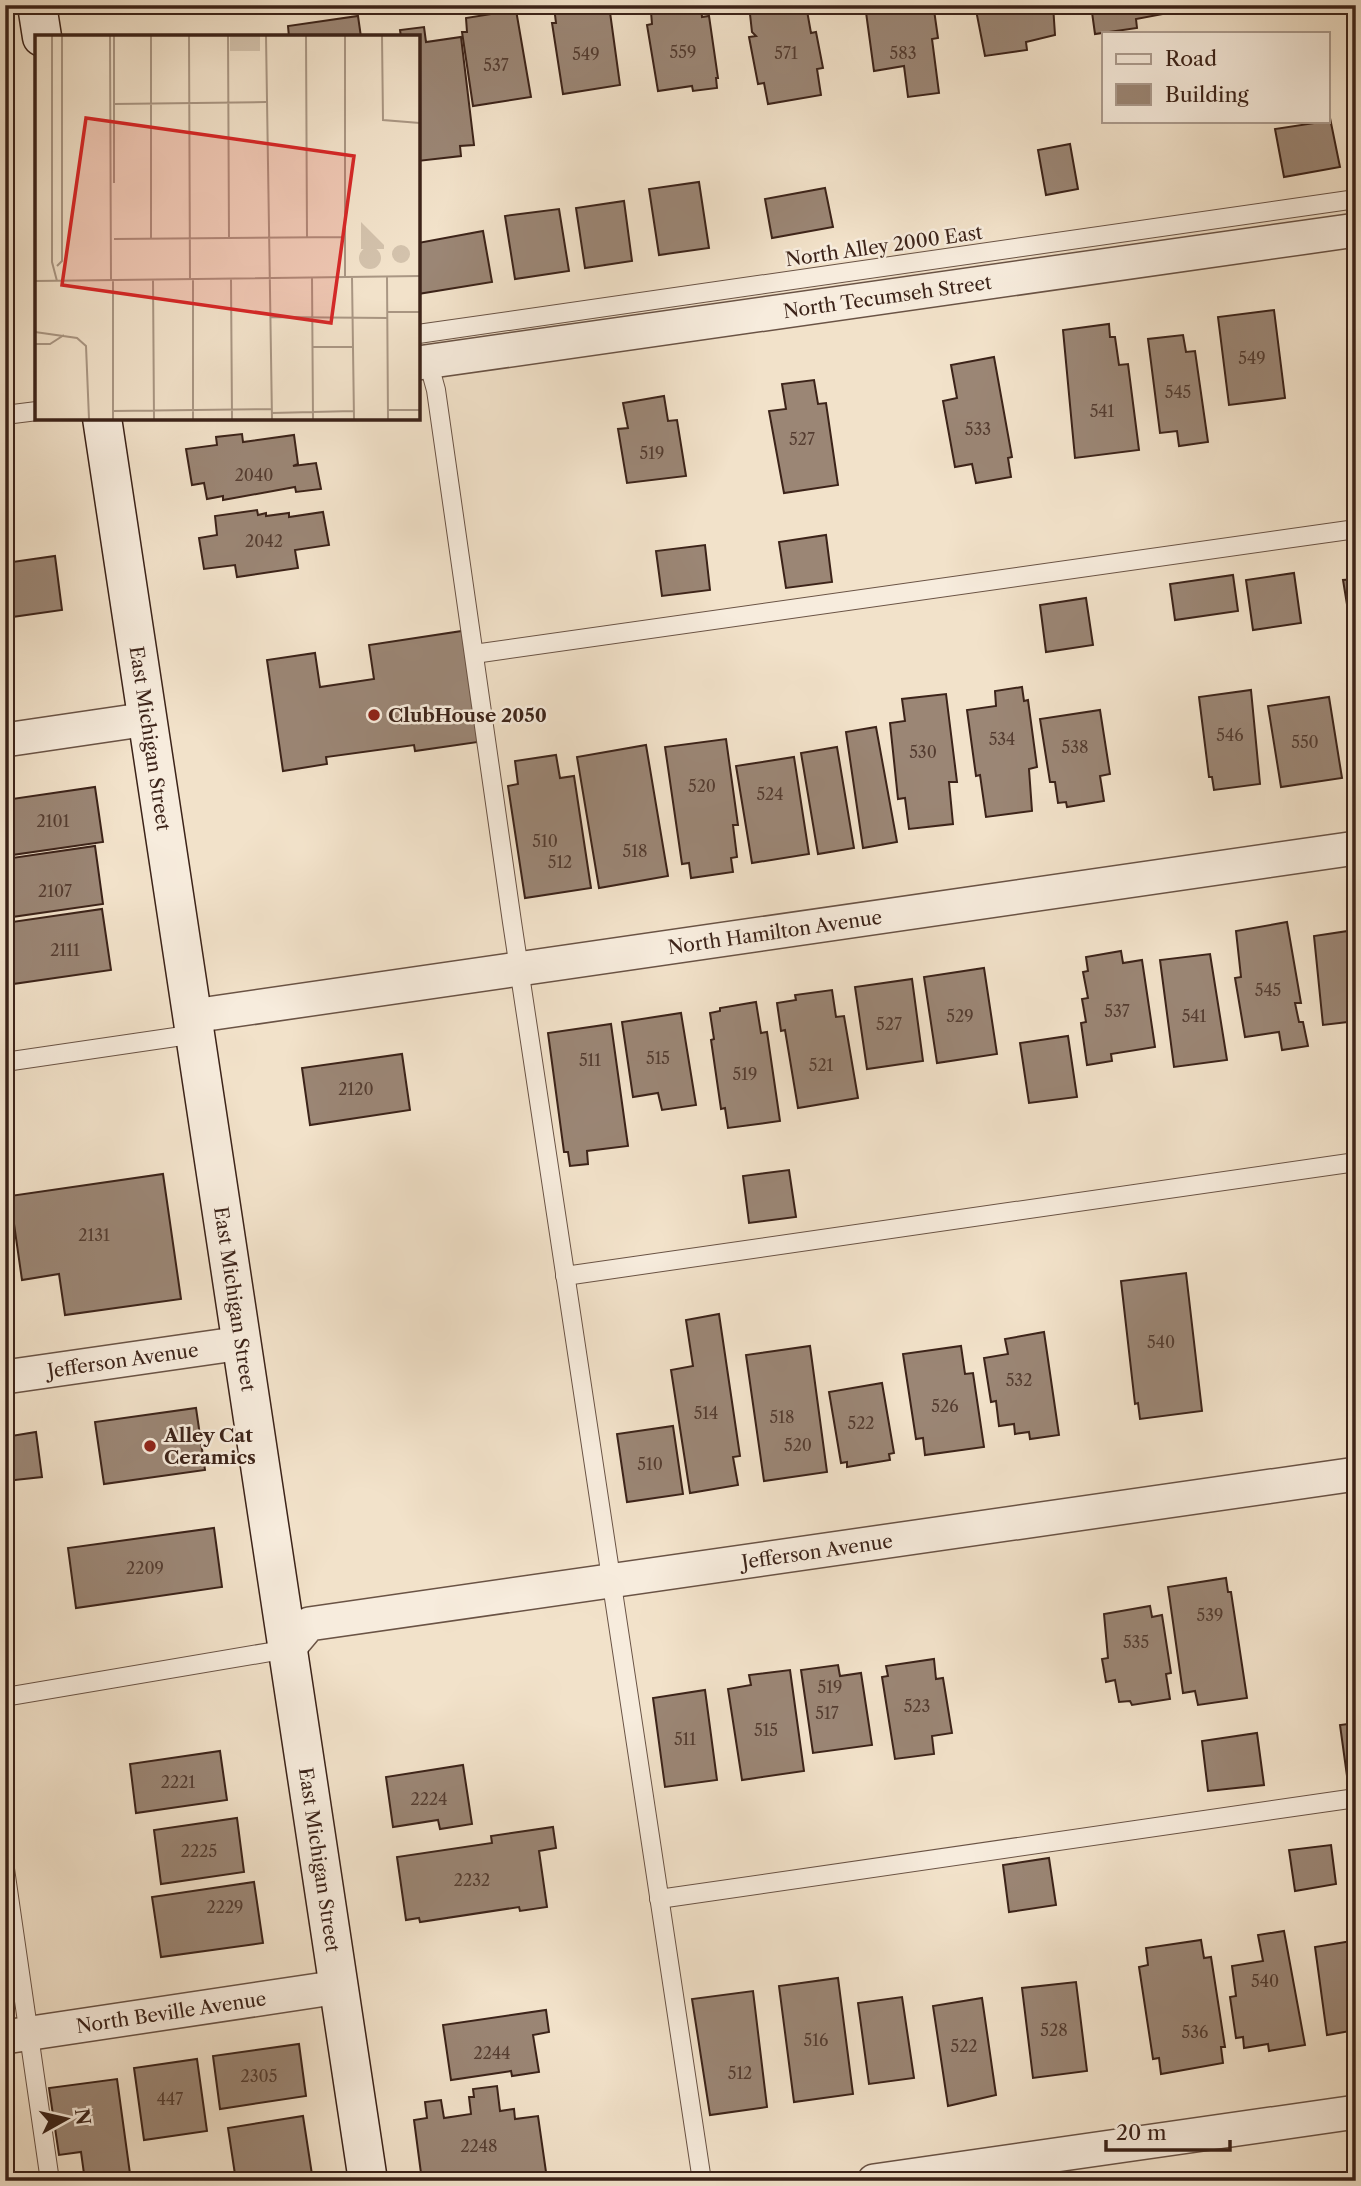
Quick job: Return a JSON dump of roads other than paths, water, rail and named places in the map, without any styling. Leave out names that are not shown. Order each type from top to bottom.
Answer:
[{"type":"main road","points":[[37,5],[42,35]]},
{"type":"main road","name":"East Michigan Street","points":[[102,420],[368,2181]]},
{"type":"street","name":"North Tecumseh Street","points":[[422,353],[1356,230]]},
{"type":"street","points":[[5,740],[148,719]]},
{"type":"street","name":"North Hamilton Avenue","points":[[194,1025],[519,969],[1356,848]]},
{"type":"street","name":"Jefferson Avenue","points":[[5,1377],[242,1343]]},
{"type":"street","name":"Jefferson Avenue","points":[[288,1649],[309,1625],[1356,1474]]},
{"type":"street","name":"North Beville Avenue","points":[[16,2035],[339,1987]]},
{"type":"street","points":[[874,2181],[1356,2112]]},
{"type":"lane","name":"North Alley 2000 East","points":[[422,353],[1356,199]]},
{"type":"lane","points":[[422,353],[436,390],[519,969],[702,2181]]},
{"type":"lane","points":[[5,415],[35,411]]},
{"type":"lane","points":[[474,654],[1356,529]]},
{"type":"lane","points":[[5,1062],[194,1025]]},
{"type":"lane","points":[[565,1276],[1356,1162]]},
{"type":"lane","points":[[5,1697],[288,1649]]},
{"type":"lane","points":[[659,1899],[1356,1798]]},
{"type":"lane","points":[[5,1870],[16,2035],[50,2181]]},
{"type":"place","name":"ClubHouse 2050","points":[[374,715]]},
{"type":"place","name":"Alley Cat Ceramics","points":[[150,1446]]}]
